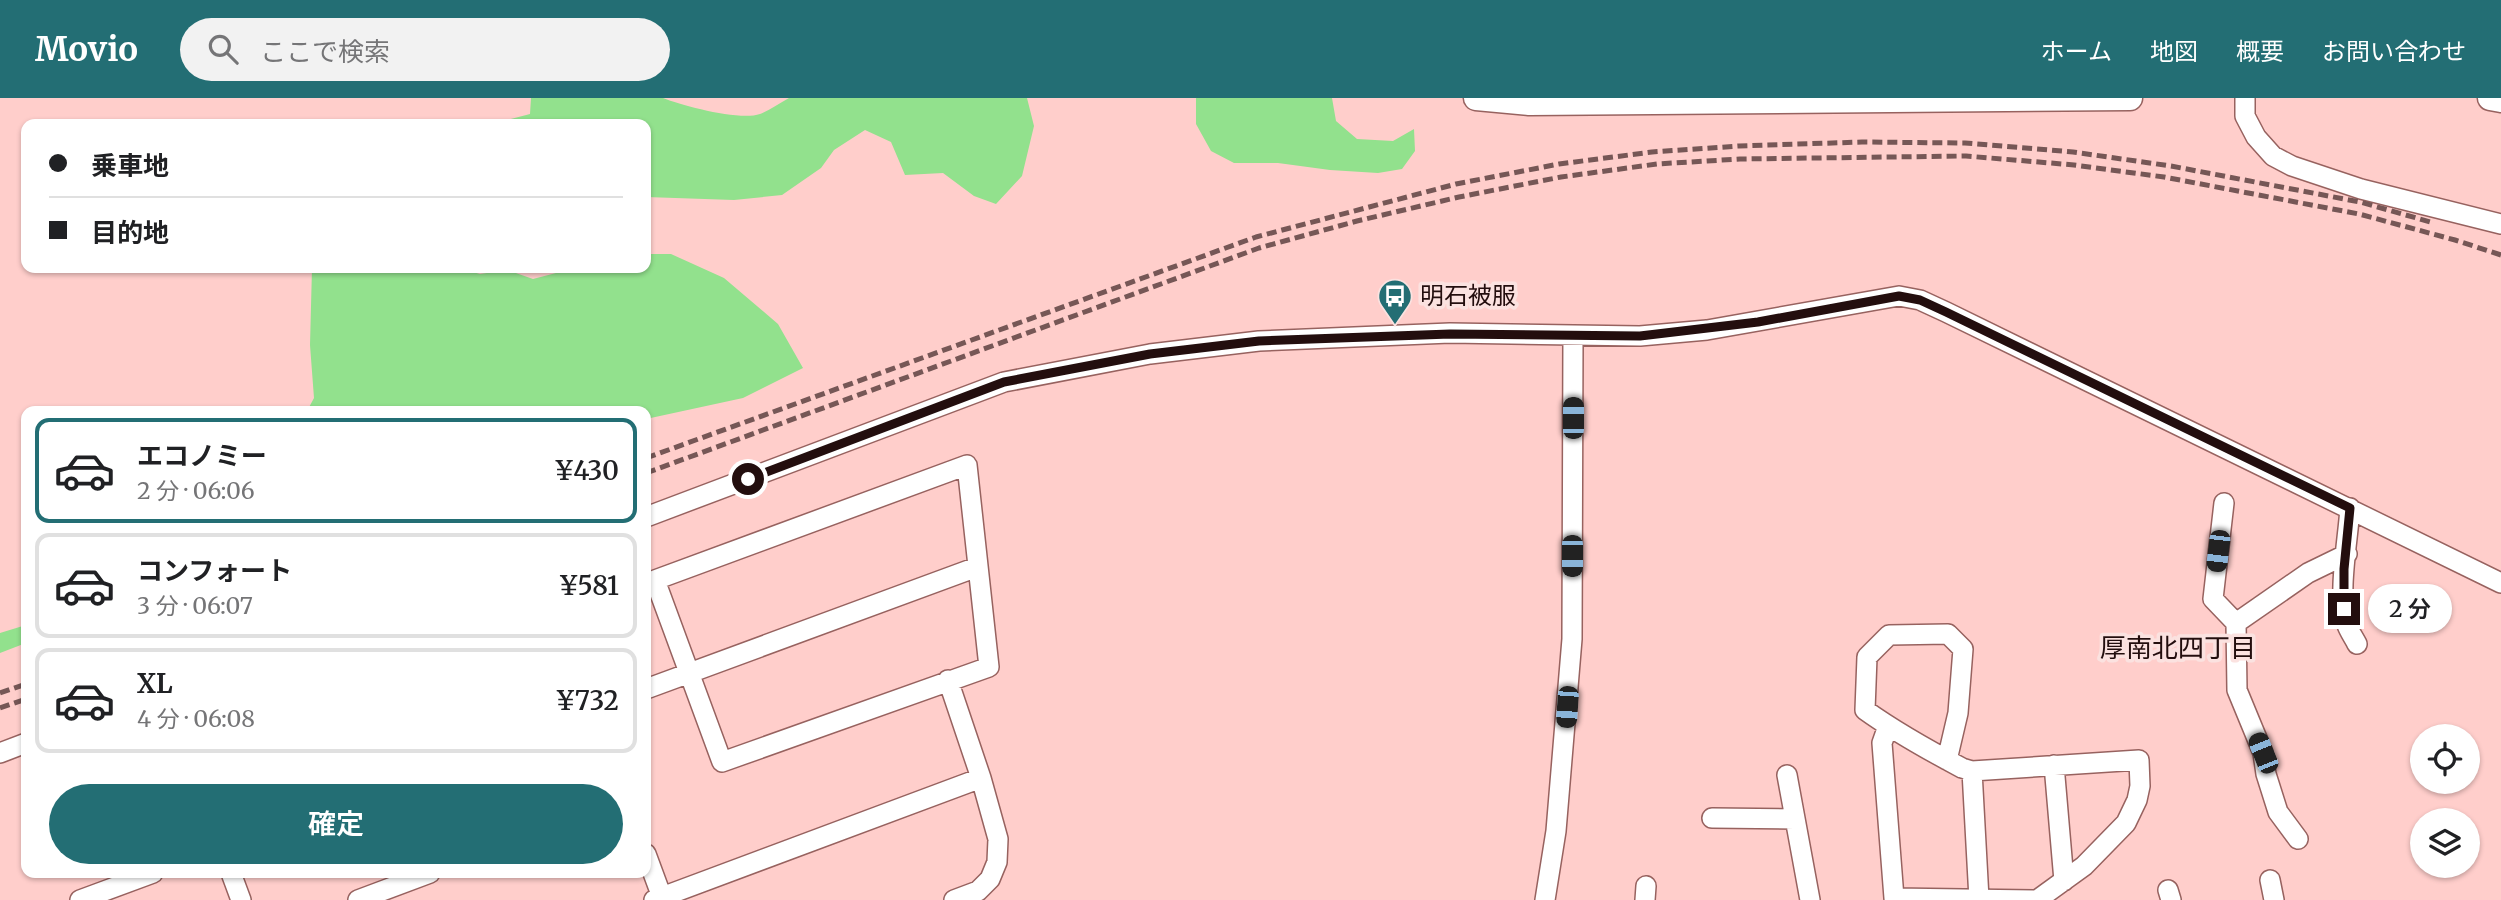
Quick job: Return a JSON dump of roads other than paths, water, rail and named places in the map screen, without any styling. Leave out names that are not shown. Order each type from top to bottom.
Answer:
[{"type":"main road","points":[[1476,98],[1529,103],[2130,98]]},
{"type":"main road","points":[[2490,98],[2501,100]]},
{"type":"street","points":[[2245,98],[2245,116],[2256,137],[2273,156],[2292,166],[2361,189],[2501,224]]},
{"type":"street","points":[[651,515],[991,387],[1017,379],[1150,354],[1259,341],[1450,334],[1640,336],[1809,314],[1899,296],[1920,300],[2501,583]]},
{"type":"street","points":[[1545,900],[1556,831],[1572,639],[1573,335]]},
{"type":"street","points":[[967,465],[989,667],[722,762],[689,671],[655,580],[967,465]]},
{"type":"street","points":[[2224,502],[2213,599],[2236,623],[2237,690],[2263,753],[2266,774],[2278,812],[2298,839]]},
{"type":"street","points":[[2350,508],[2344,569],[2344,609],[2347,625],[2357,644]]},
{"type":"street","points":[[2236,623],[2308,573],[2347,554]]},
{"type":"street","points":[[651,687],[977,567]]},
{"type":"street","points":[[1888,726],[1882,743],[1894,898],[2037,900],[2084,866],[2126,823],[2137,800],[2140,786],[2139,760],[1972,771],[1947,760],[1902,736],[1888,726],[1865,710],[1867,657],[1889,635],[1948,634],[1963,649],[1958,713],[1947,760]]},
{"type":"street","points":[[948,680],[998,839],[997,862],[990,879],[978,891],[954,900]]},
{"type":"street","points":[[0,753],[21,745]]},
{"type":"street","points":[[2054,765],[2064,881]]},
{"type":"street","points":[[1972,771],[1979,899]]},
{"type":"street","points":[[1787,775],[1810,900]]},
{"type":"street","points":[[651,870],[660,899],[981,778]]},
{"type":"street","points":[[1712,818],[1795,819]]},
{"type":"street","points":[[80,900],[139,878]]},
{"type":"street","points":[[233,878],[241,900]]},
{"type":"street","points":[[358,900],[417,878]]},
{"type":"street","points":[[2270,880],[2274,900]]},
{"type":"railway","points":[[651,456],[1256,237],[1456,184],[1559,164],[1652,152],[1739,146],[1862,142],[1965,143],[2073,152],[2171,166],[2360,202],[2434,223]]},
{"type":"railway","points":[[651,471],[1259,248],[1459,197],[1561,177],[1657,164],[1740,159],[1966,156],[2074,165],[2164,177],[2359,214],[2501,255]]},
{"type":"railway","points":[[0,693],[21,686]]},
{"type":"railway","points":[[0,708],[21,701]]},
{"type":"place","name":"明石被服","points":[[1395,326]]},
{"type":"district","name":"厚南北四丁目","points":[[2178,648]]}]
